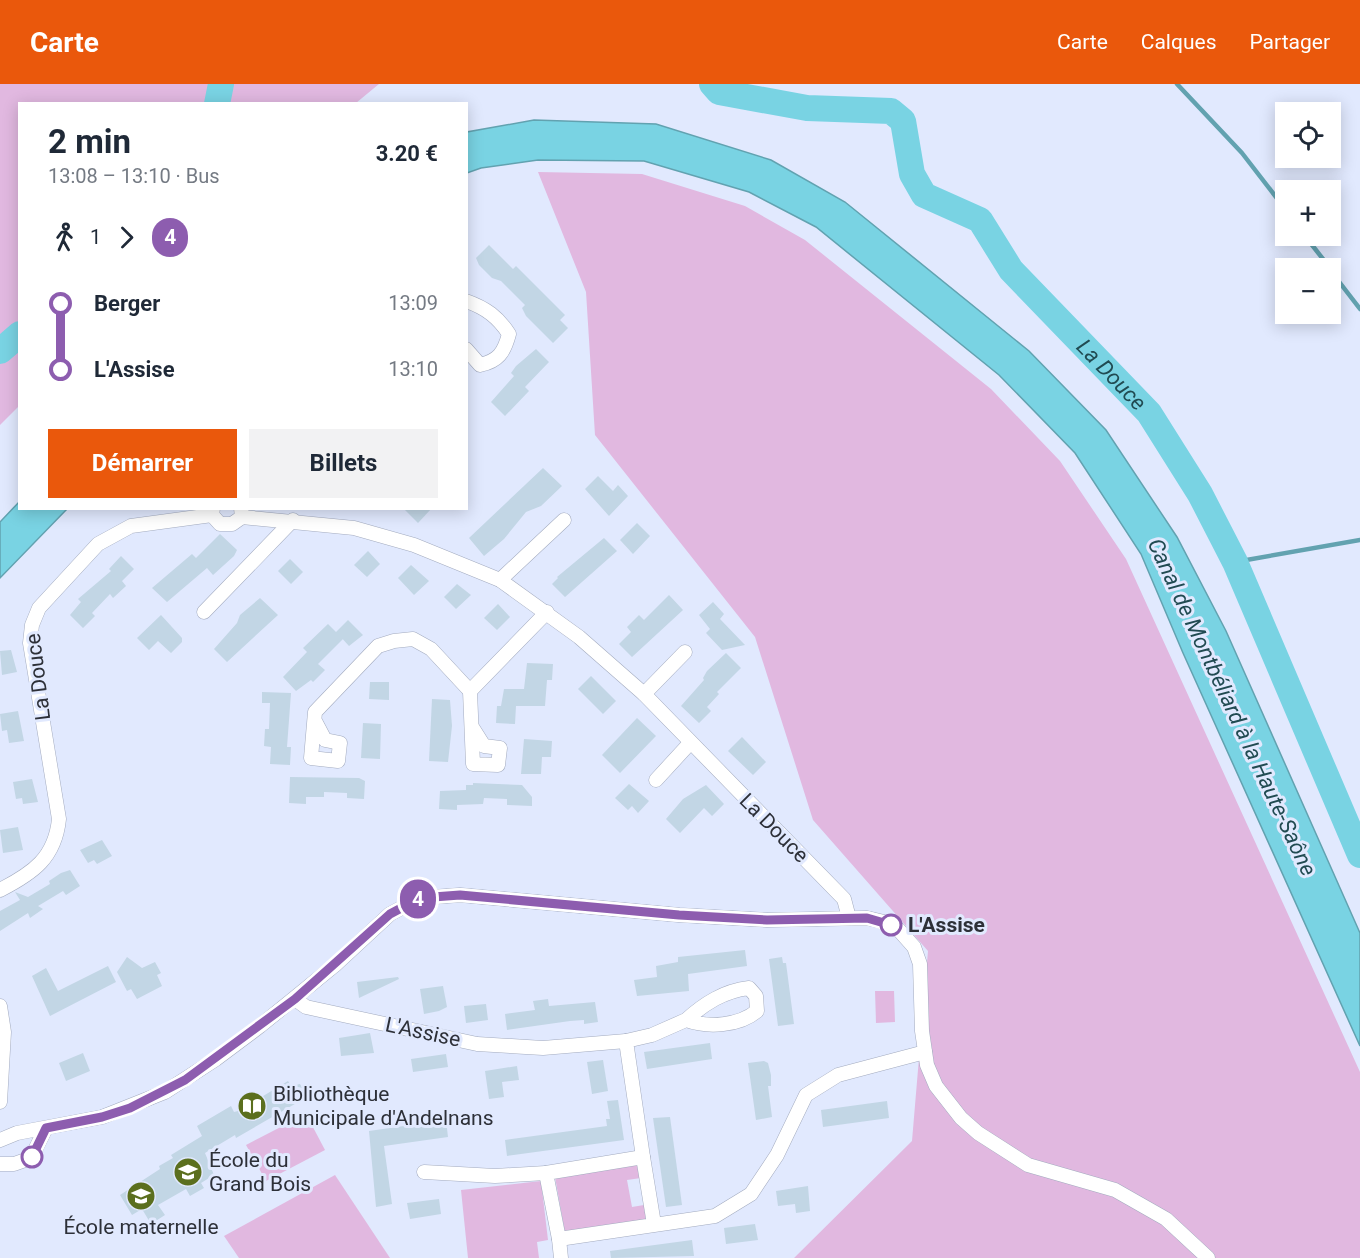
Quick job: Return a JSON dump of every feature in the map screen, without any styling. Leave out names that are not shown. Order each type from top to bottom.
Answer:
[{"type":"street","points":[[468,302],[484,308],[501,322],[509,334],[505,350],[494,362],[480,365],[468,351]]},
{"type":"street","name":"La Douce","points":[[0,890],[19,880],[47,858],[57,839],[59,819],[30,643],[32,625],[39,608],[98,544],[131,525],[213,512],[220,524],[232,524],[242,513],[354,528],[414,545],[500,580],[547,612],[644,694],[844,899],[849,918]]},
{"type":"street","points":[[204,612],[293,520]]},
{"type":"street","points":[[500,580],[564,520]]},
{"type":"street","points":[[470,691],[547,612]]},
{"type":"street","points":[[315,721],[315,712],[378,646],[413,639],[431,649],[470,691],[472,728]]},
{"type":"street","points":[[644,694],[685,652]]},
{"type":"street","points":[[656,780],[690,743]]},
{"type":"street","points":[[0,1140],[17,1133],[102,1117],[157,1096],[216,1059],[295,999],[378,924],[405,904],[420,898],[460,895],[679,915],[767,920],[849,918],[884,922],[898,929],[914,947],[920,964],[925,1052],[936,1086],[961,1118],[978,1133],[1028,1165],[1115,1190],[1166,1219],[1208,1258]]},
{"type":"street","name":"L'Assise","points":[[295,999],[306,1007],[477,1044],[543,1048],[626,1041],[652,1035],[686,1020],[703,1005],[733,990],[749,988],[756,996],[757,1011],[747,1019],[703,1026],[686,1020]]},
{"type":"street","points":[[0,1006],[4,1032],[0,1102]]},
{"type":"street","points":[[626,1041],[654,1224]]},
{"type":"street","points":[[559,1239],[715,1216],[751,1194],[777,1155],[806,1095],[838,1075],[925,1052]]},
{"type":"street","points":[[0,1164],[14,1164],[31,1158],[46,1128]]},
{"type":"street","points":[[424,1172],[495,1176],[546,1173],[643,1157]]},
{"type":"street","points":[[546,1173],[561,1258]]},
{"type":"shaded area","points":[[0,84],[379,84],[357,102],[18,102],[18,407],[0,425]]},
{"type":"shaded area","points":[[538,172],[642,174],[745,206],[805,240],[991,389],[1060,461],[1126,559],[1360,1072],[1360,1258],[794,1258],[912,1141],[928,951],[813,820],[755,637],[595,435],[586,292]]},
{"type":"shaded area","points":[[875,991],[894,991],[895,1022],[876,1023]]},
{"type":"shaded area","points":[[306,1114],[325,1150],[266,1181],[246,1145]]},
{"type":"shaded area","points":[[639,1164],[641,1178],[627,1180],[632,1207],[644,1205],[646,1220],[565,1233],[555,1177]]},
{"type":"shaded area","points":[[335,1175],[390,1258],[239,1258],[224,1236]]},
{"type":"shaded area","points":[[541,1181],[548,1240],[537,1242],[539,1258],[468,1258],[461,1190]]},
{"type":"water","name":"Canal de Montbéliard à la Haute-Saône","points":[[534,120],[656,124],[771,160],[845,202],[1029,351],[1106,430],[1177,537],[1226,631],[1360,933],[1360,1046],[1183,653],[1141,554],[1075,453],[999,375],[816,227],[749,192],[644,161],[538,160],[481,168],[468,173],[468,132]]},
{"type":"water","points":[[18,503],[18,510],[66,510],[0,578],[0,522]]},
{"type":"building","points":[[489,245],[513,269],[516,266],[565,315],[560,320],[568,328],[553,343],[526,316],[522,308],[525,305],[501,281],[492,278],[479,265],[476,258]]},
{"type":"building","points":[[536,349],[549,362],[525,387],[529,391],[505,416],[491,402],[514,376],[511,373],[516,366]]},
{"type":"building","points":[[543,468],[562,486],[541,506],[526,512],[504,539],[484,556],[469,538]]},
{"type":"building","points":[[598,476],[613,491],[618,485],[628,496],[609,516],[585,489]]},
{"type":"building","points":[[405,510],[430,510],[418,523]]},
{"type":"building","points":[[637,523],[650,536],[633,554],[620,540]]},
{"type":"building","points":[[220,534],[237,550],[234,556],[213,575],[207,568],[167,602],[152,588],[192,554],[196,558]]},
{"type":"building","points":[[604,538],[617,551],[565,597],[552,584],[557,577]]},
{"type":"building","points":[[368,551],[380,564],[367,577],[354,565]]},
{"type":"building","points":[[121,556],[134,569],[122,581],[126,586],[113,598],[110,594],[92,613],[95,616],[83,628],[70,615],[81,602],[78,599],[111,571],[109,569]]},
{"type":"building","points":[[290,559],[303,572],[291,584],[278,571]]},
{"type":"building","points":[[411,565],[429,581],[414,595],[398,578]]},
{"type":"building","points":[[457,584],[471,595],[456,609],[444,597]]},
{"type":"building","points":[[669,595],[683,610],[632,657],[619,644],[631,632],[627,627],[639,615],[644,620]]},
{"type":"building","points":[[260,598],[278,615],[227,662],[214,649],[237,623],[240,615]]},
{"type":"building","points":[[713,602],[724,614],[720,619],[745,645],[722,650],[706,633],[710,629],[699,615]]},
{"type":"building","points":[[498,604],[510,617],[497,630],[484,618]]},
{"type":"building","points":[[161,615],[182,638],[182,642],[171,653],[158,641],[149,650],[137,638]]},
{"type":"building","points":[[348,620],[363,635],[349,646],[343,639],[318,664],[325,670],[313,682],[311,680],[296,691],[283,677],[307,652],[303,648],[328,624],[336,632]]},
{"type":"building","points":[[11,650],[17,672],[2,675],[0,651]]},
{"type":"building","points":[[726,653],[741,668],[717,692],[719,694],[707,707],[711,711],[699,723],[681,706],[704,680],[707,671]]},
{"type":"building","points":[[527,663],[553,664],[552,680],[547,680],[545,706],[516,706],[515,724],[496,723],[497,706],[501,706],[504,689],[524,689]]},
{"type":"building","points":[[591,676],[616,701],[603,714],[578,689]]},
{"type":"building","points":[[370,682],[389,682],[389,700],[369,699]]},
{"type":"building","points":[[262,692],[291,693],[287,747],[291,747],[290,765],[270,764],[271,747],[264,746],[265,729],[269,729],[270,703],[262,703]]},
{"type":"building","points":[[432,699],[450,700],[452,726],[448,762],[429,761]]},
{"type":"building","points":[[18,711],[24,741],[9,743],[7,730],[2,731],[0,714]]},
{"type":"building","points":[[637,718],[656,736],[620,773],[602,755]]},
{"type":"building","points":[[363,723],[381,724],[380,759],[361,758]]},
{"type":"building","points":[[742,737],[766,762],[753,775],[728,751]]},
{"type":"building","points":[[524,739],[552,741],[551,757],[542,757],[541,774],[521,774]]},
{"type":"building","points":[[290,777],[359,778],[365,781],[364,799],[347,798],[347,793],[324,792],[324,797],[306,797],[306,804],[289,803]]},
{"type":"building","points":[[32,779],[38,802],[23,804],[22,798],[16,799],[13,782]]},
{"type":"building","points":[[473,783],[522,785],[532,797],[532,806],[507,805],[507,799],[484,798],[483,804],[457,805],[457,810],[439,809],[440,791],[466,790],[466,785],[473,785]]},
{"type":"building","points":[[629,784],[649,801],[638,813],[632,806],[628,810],[615,798]]},
{"type":"building","points":[[706,785],[724,804],[712,816],[704,808],[680,833],[666,819],[683,799]]},
{"type":"building","points":[[18,827],[23,850],[3,853],[0,830]]},
{"type":"building","points":[[102,840],[112,856],[97,864],[94,860],[88,863],[80,850]]},
{"type":"building","points":[[70,870],[80,886],[66,895],[63,891],[38,906],[43,909],[30,918],[28,913],[0,931],[0,911],[20,900],[15,892],[28,897],[50,884],[49,881],[61,873]]},
{"type":"building","points":[[745,950],[747,966],[688,974],[689,991],[637,996],[634,980],[657,977],[656,966],[678,962],[678,957]]},
{"type":"building","points":[[127,957],[142,968],[155,962],[161,973],[157,975],[162,986],[137,999],[131,989],[127,991],[117,972]]},
{"type":"building","points":[[782,957],[783,963],[786,963],[794,1024],[778,1026],[769,959]]},
{"type":"building","points":[[108,966],[116,982],[50,1016],[32,976],[46,968],[58,991]]},
{"type":"building","points":[[398,977],[399,979],[359,998],[357,982]]},
{"type":"building","points":[[443,986],[447,1007],[424,1014],[420,989]]},
{"type":"building","points":[[548,999],[549,1006],[595,1002],[598,1022],[584,1024],[584,1020],[570,1021],[507,1030],[505,1014],[535,1010],[533,1001]]},
{"type":"building","points":[[486,1004],[488,1020],[466,1023],[464,1006]]},
{"type":"building","points":[[370,1033],[374,1053],[341,1056],[339,1038]]},
{"type":"building","points":[[710,1043],[712,1059],[647,1069],[644,1052]]},
{"type":"building","points":[[83,1053],[90,1071],[66,1081],[59,1063]]},
{"type":"building","points":[[446,1054],[448,1067],[413,1072],[411,1059]]},
{"type":"building","points":[[603,1060],[608,1091],[592,1094],[587,1062]]},
{"type":"building","points":[[764,1061],[768,1063],[771,1075],[771,1086],[768,1086],[772,1117],[756,1120],[748,1063]]},
{"type":"building","points":[[517,1066],[519,1080],[502,1082],[504,1097],[489,1099],[485,1071]]},
{"type":"building","points":[[288,1081],[291,1086],[300,1084],[307,1097],[205,1153],[214,1175],[201,1183],[204,1188],[190,1196],[186,1189],[158,1205],[165,1215],[151,1224],[142,1209],[132,1215],[120,1195],[160,1169],[159,1166],[173,1158],[171,1155],[202,1136],[197,1126],[231,1106],[234,1112],[238,1111]]},
{"type":"building","points":[[618,1100],[624,1140],[507,1156],[505,1140],[607,1126],[606,1119],[610,1119],[607,1101]]},
{"type":"building","points":[[887,1101],[889,1118],[823,1127],[821,1110]]},
{"type":"building","points":[[670,1117],[682,1205],[666,1207],[653,1118]]},
{"type":"building","points":[[446,1120],[448,1137],[384,1146],[392,1204],[376,1207],[369,1131]]},
{"type":"building","points":[[808,1186],[810,1211],[796,1213],[795,1204],[778,1206],[776,1191]]},
{"type":"building","points":[[439,1199],[441,1214],[410,1219],[407,1203]]},
{"type":"building","points":[[755,1224],[758,1240],[726,1244],[724,1228]]},
{"type":"building","points":[[692,1240],[694,1256],[611,1258],[610,1251]]},
{"type":"waterway","name":"La Douce","points":[[217,102],[221,84]]},
{"type":"waterway","name":"La Douce","points":[[712,84],[719,92],[807,108],[891,111],[903,121],[912,174],[924,195],[980,220],[1011,270],[1149,413],[1200,494],[1235,562],[1360,855]]},
{"type":"waterway","points":[[1177,84],[1242,153],[1275,196]]},
{"type":"waterway","points":[[1313,246],[1322,258]]},
{"type":"waterway","points":[[1341,284],[1360,309]]},
{"type":"waterway","name":"La Douce","points":[[0,351],[18,336]]},
{"type":"waterway","points":[[1235,562],[1360,540]]},
{"type":"bus line","name":"4","points":[[32,1157],[46,1128],[102,1117],[130,1108],[150,1100],[185,1080],[295,999],[390,914],[420,898],[460,895],[679,915],[767,920],[867,918],[891,925]]},
{"type":"place","name":"L'Assise","points":[[891,925]]},
{"type":"place","name":"Bibliothèque Municipale d'Andelnans","points":[[252,1106]]},
{"type":"place","name":"École du Grand Bois","points":[[188,1172]]},
{"type":"place","name":"École maternelle","points":[[141,1196]]}]
